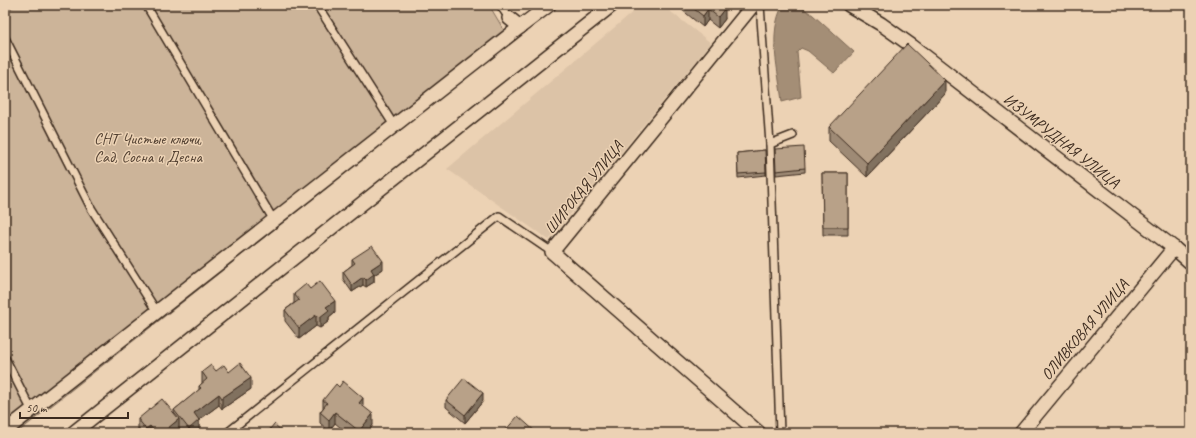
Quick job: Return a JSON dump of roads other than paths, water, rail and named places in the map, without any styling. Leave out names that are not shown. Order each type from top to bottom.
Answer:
[{"type":"street","points":[[5,431],[273,219],[395,127],[549,5]]},
{"type":"street","points":[[73,433],[612,5]]},
{"type":"street","name":"ШИРОКАЯ УЛИЦА","points":[[753,5],[552,252],[758,433]]},
{"type":"street","name":"ИЗУМРУДНАЯ УЛИЦА","points":[[848,5],[881,24],[912,46],[1174,248],[1191,263]]},
{"type":"street","points":[[509,18],[520,27]]},
{"type":"street","name":"ОЛИВКОВАЯ УЛИЦА","points":[[1021,433],[1174,248]]},
{"type":"lane","points":[[146,5],[273,219]]},
{"type":"lane","points":[[316,5],[395,127]]},
{"type":"lane","points":[[500,5],[509,18]]},
{"type":"lane","points":[[760,5],[770,144],[780,433]]},
{"type":"lane","points":[[5,38],[91,208],[157,312]]},
{"type":"lane","points":[[770,144],[794,135]]},
{"type":"lane","points":[[227,433],[334,346],[499,216],[552,252]]},
{"type":"lane","points":[[5,358],[32,411]]},
{"type":"park label","name":"СНТ Чистые ключи, Сад, Сосна и Десна","points":[[148,147]]}]
